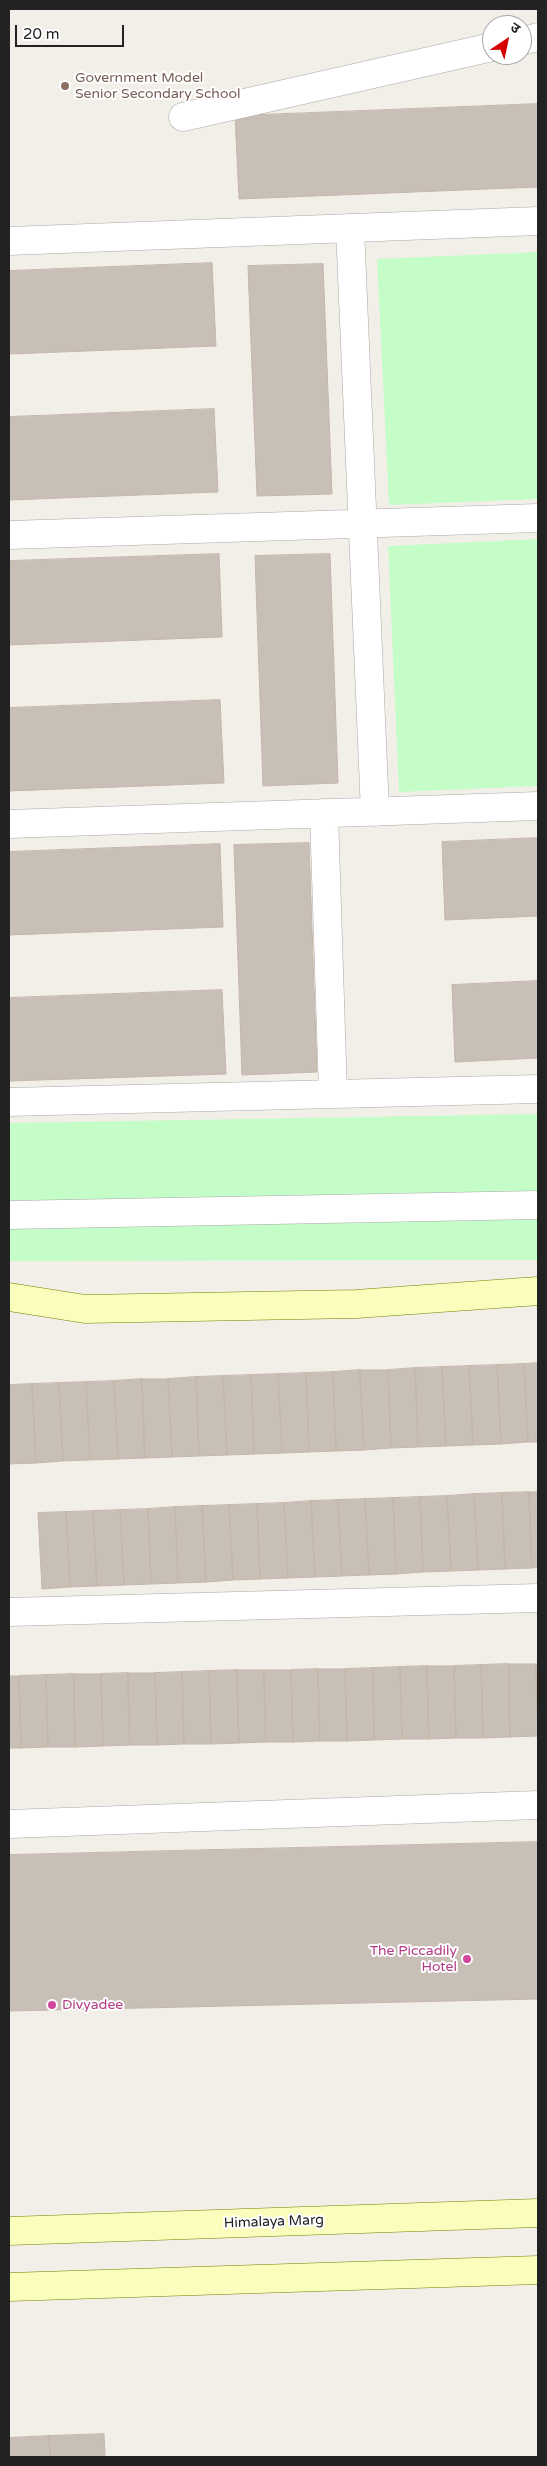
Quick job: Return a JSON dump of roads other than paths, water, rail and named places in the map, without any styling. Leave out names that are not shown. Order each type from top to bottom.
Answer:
[{"type":"main road","points":[[9,1297],[85,1309],[356,1304],[538,1291]]},
{"type":"main road","name":"Himalaya Marg","points":[[9,2231],[538,2213]]},
{"type":"main road","points":[[9,2287],[538,2270]]},
{"type":"street","points":[[183,117],[482,49]]},
{"type":"street","points":[[9,241],[538,221]]},
{"type":"street","points":[[350,228],[375,812]]},
{"type":"street","points":[[9,535],[538,518]]},
{"type":"street","points":[[9,824],[538,806]]},
{"type":"street","points":[[324,813],[333,1094]]},
{"type":"street","points":[[9,1102],[538,1089]]},
{"type":"street","points":[[9,1215],[538,1205]]},
{"type":"street","points":[[9,1612],[538,1598]]},
{"type":"street","points":[[9,1824],[538,1805]]},
{"type":"place","name":"Government Model Senior Secondary School","points":[[65,86]]},
{"type":"place","name":"The Piccadily Hotel","points":[[467,1959]]},
{"type":"place","name":"Divyadee","points":[[52,2005]]}]
